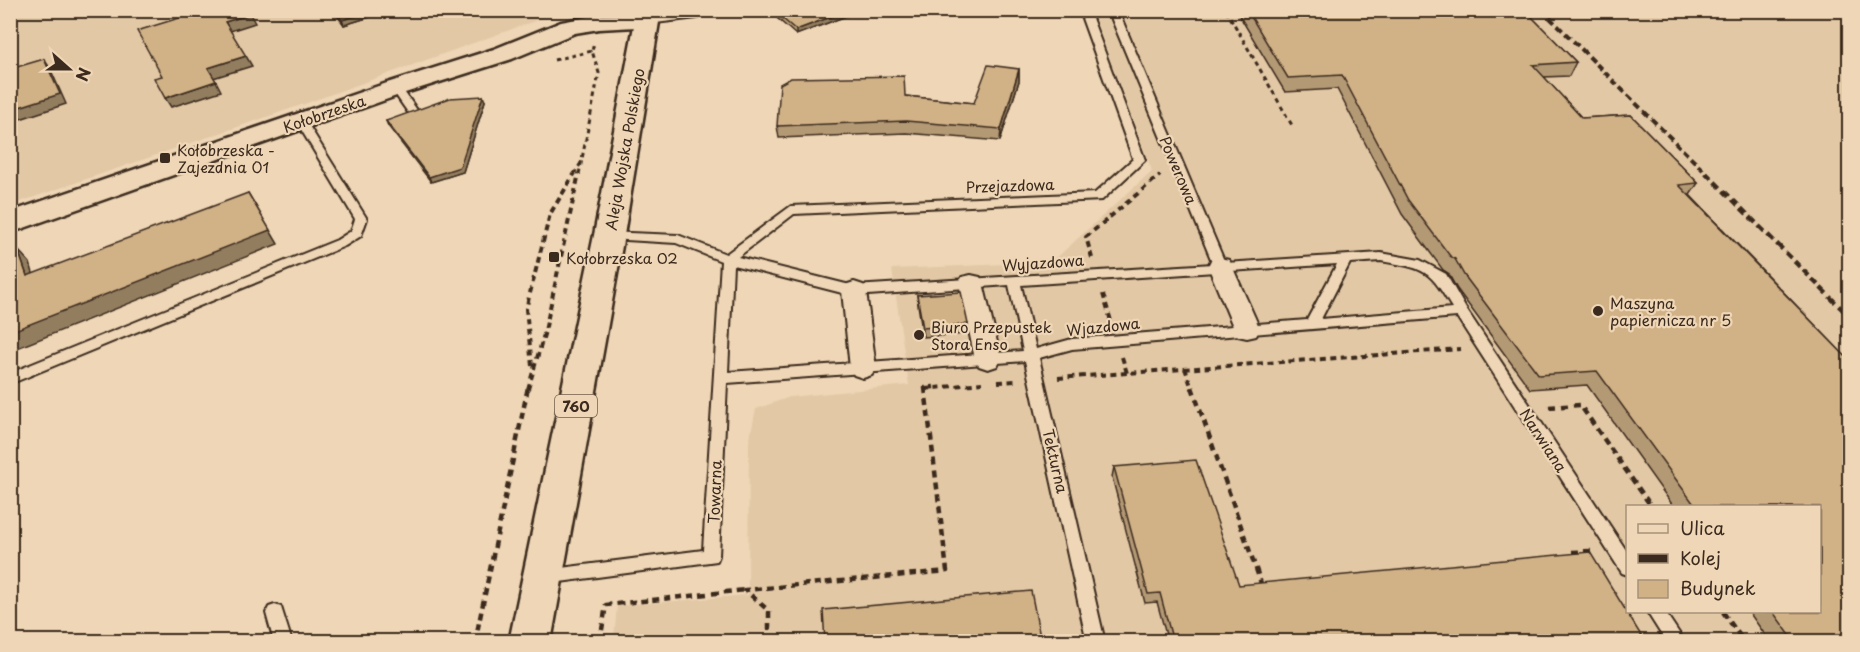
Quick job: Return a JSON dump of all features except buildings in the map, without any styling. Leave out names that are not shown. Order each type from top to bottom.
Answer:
[{"type":"main road","name":"Kołobrzeska","points":[[10,223],[396,88],[502,54],[595,38],[648,16]]},
{"type":"main road","name":"Aleja Wojska Polskiego","points":[[530,642],[609,235],[648,16]]},
{"type":"street","name":"Powerowa","points":[[1220,266],[1247,329]]},
{"type":"street","points":[[971,284],[988,359]]},
{"type":"street","points":[[854,291],[863,369]]},
{"type":"lane","points":[[648,16],[675,10]]},
{"type":"lane","points":[[648,16],[697,15],[709,10]]},
{"type":"lane","name":"Przejazdowa","points":[[727,259],[791,210],[1098,197],[1138,160],[1084,10]]},
{"type":"lane","name":"Powerowa","points":[[1113,10],[1220,266]]},
{"type":"lane","points":[[396,88],[413,112]]},
{"type":"lane","points":[[10,379],[242,290],[341,243],[357,233],[361,219],[301,121]]},
{"type":"lane","name":"Wyjazdowa","points":[[609,235],[678,239],[727,259],[854,291],[1381,256],[1420,264],[1441,277],[1461,312]]},
{"type":"lane","name":"Towarna","points":[[543,577],[711,556],[727,259]]},
{"type":"lane","points":[[1311,325],[1346,259]]},
{"type":"lane","name":"Tekturna","points":[[1014,281],[1096,642]]},
{"type":"lane","name":"Wjazdowa","points":[[719,378],[988,359],[1032,355],[1072,344],[1461,312]]},
{"type":"lane","name":"Narwiana","points":[[1461,312],[1626,565]]},
{"type":"lane","points":[[275,613],[283,642]]},
{"type":"lane","points":[[1657,613],[1676,642]]},
{"type":"path","points":[[1226,10],[1293,127]]},
{"type":"path","points":[[475,642],[532,370],[545,331],[582,160],[598,73],[592,51]]},
{"type":"path","points":[[532,370],[526,309],[550,214],[582,160]]},
{"type":"path","points":[[600,642],[606,605],[947,571],[925,388],[1483,347]]},
{"type":"path","points":[[1185,368],[1262,587]]},
{"type":"path","points":[[1538,408],[1580,405],[1649,505]]},
{"type":"path","points":[[745,590],[769,611],[769,642]]},
{"type":"path","points":[[1724,613],[1744,642]]},
{"type":"shaded area","points":[[10,11],[562,11],[307,103],[11,205]]},
{"type":"shaded area","points":[[1092,11],[1849,11],[1849,641],[616,642],[614,638],[617,606],[748,595],[749,442],[756,409],[790,397],[909,385],[892,269],[1052,262],[1152,171]]},
{"type":"railway","points":[[1542,10],[1707,174]]},
{"type":"railway","points":[[1707,174],[1850,317]]},
{"type":"place","name":"Kołobrzeska - Zajezdnia 01","points":[[165,158]]},
{"type":"place","name":"Kołobrzeska 02","points":[[554,257]]},
{"type":"place","name":"Maszyna papiernicza nr 5","points":[[1598,311]]},
{"type":"place","name":"Biuro Przepustek Stora Enso","points":[[919,335]]}]
